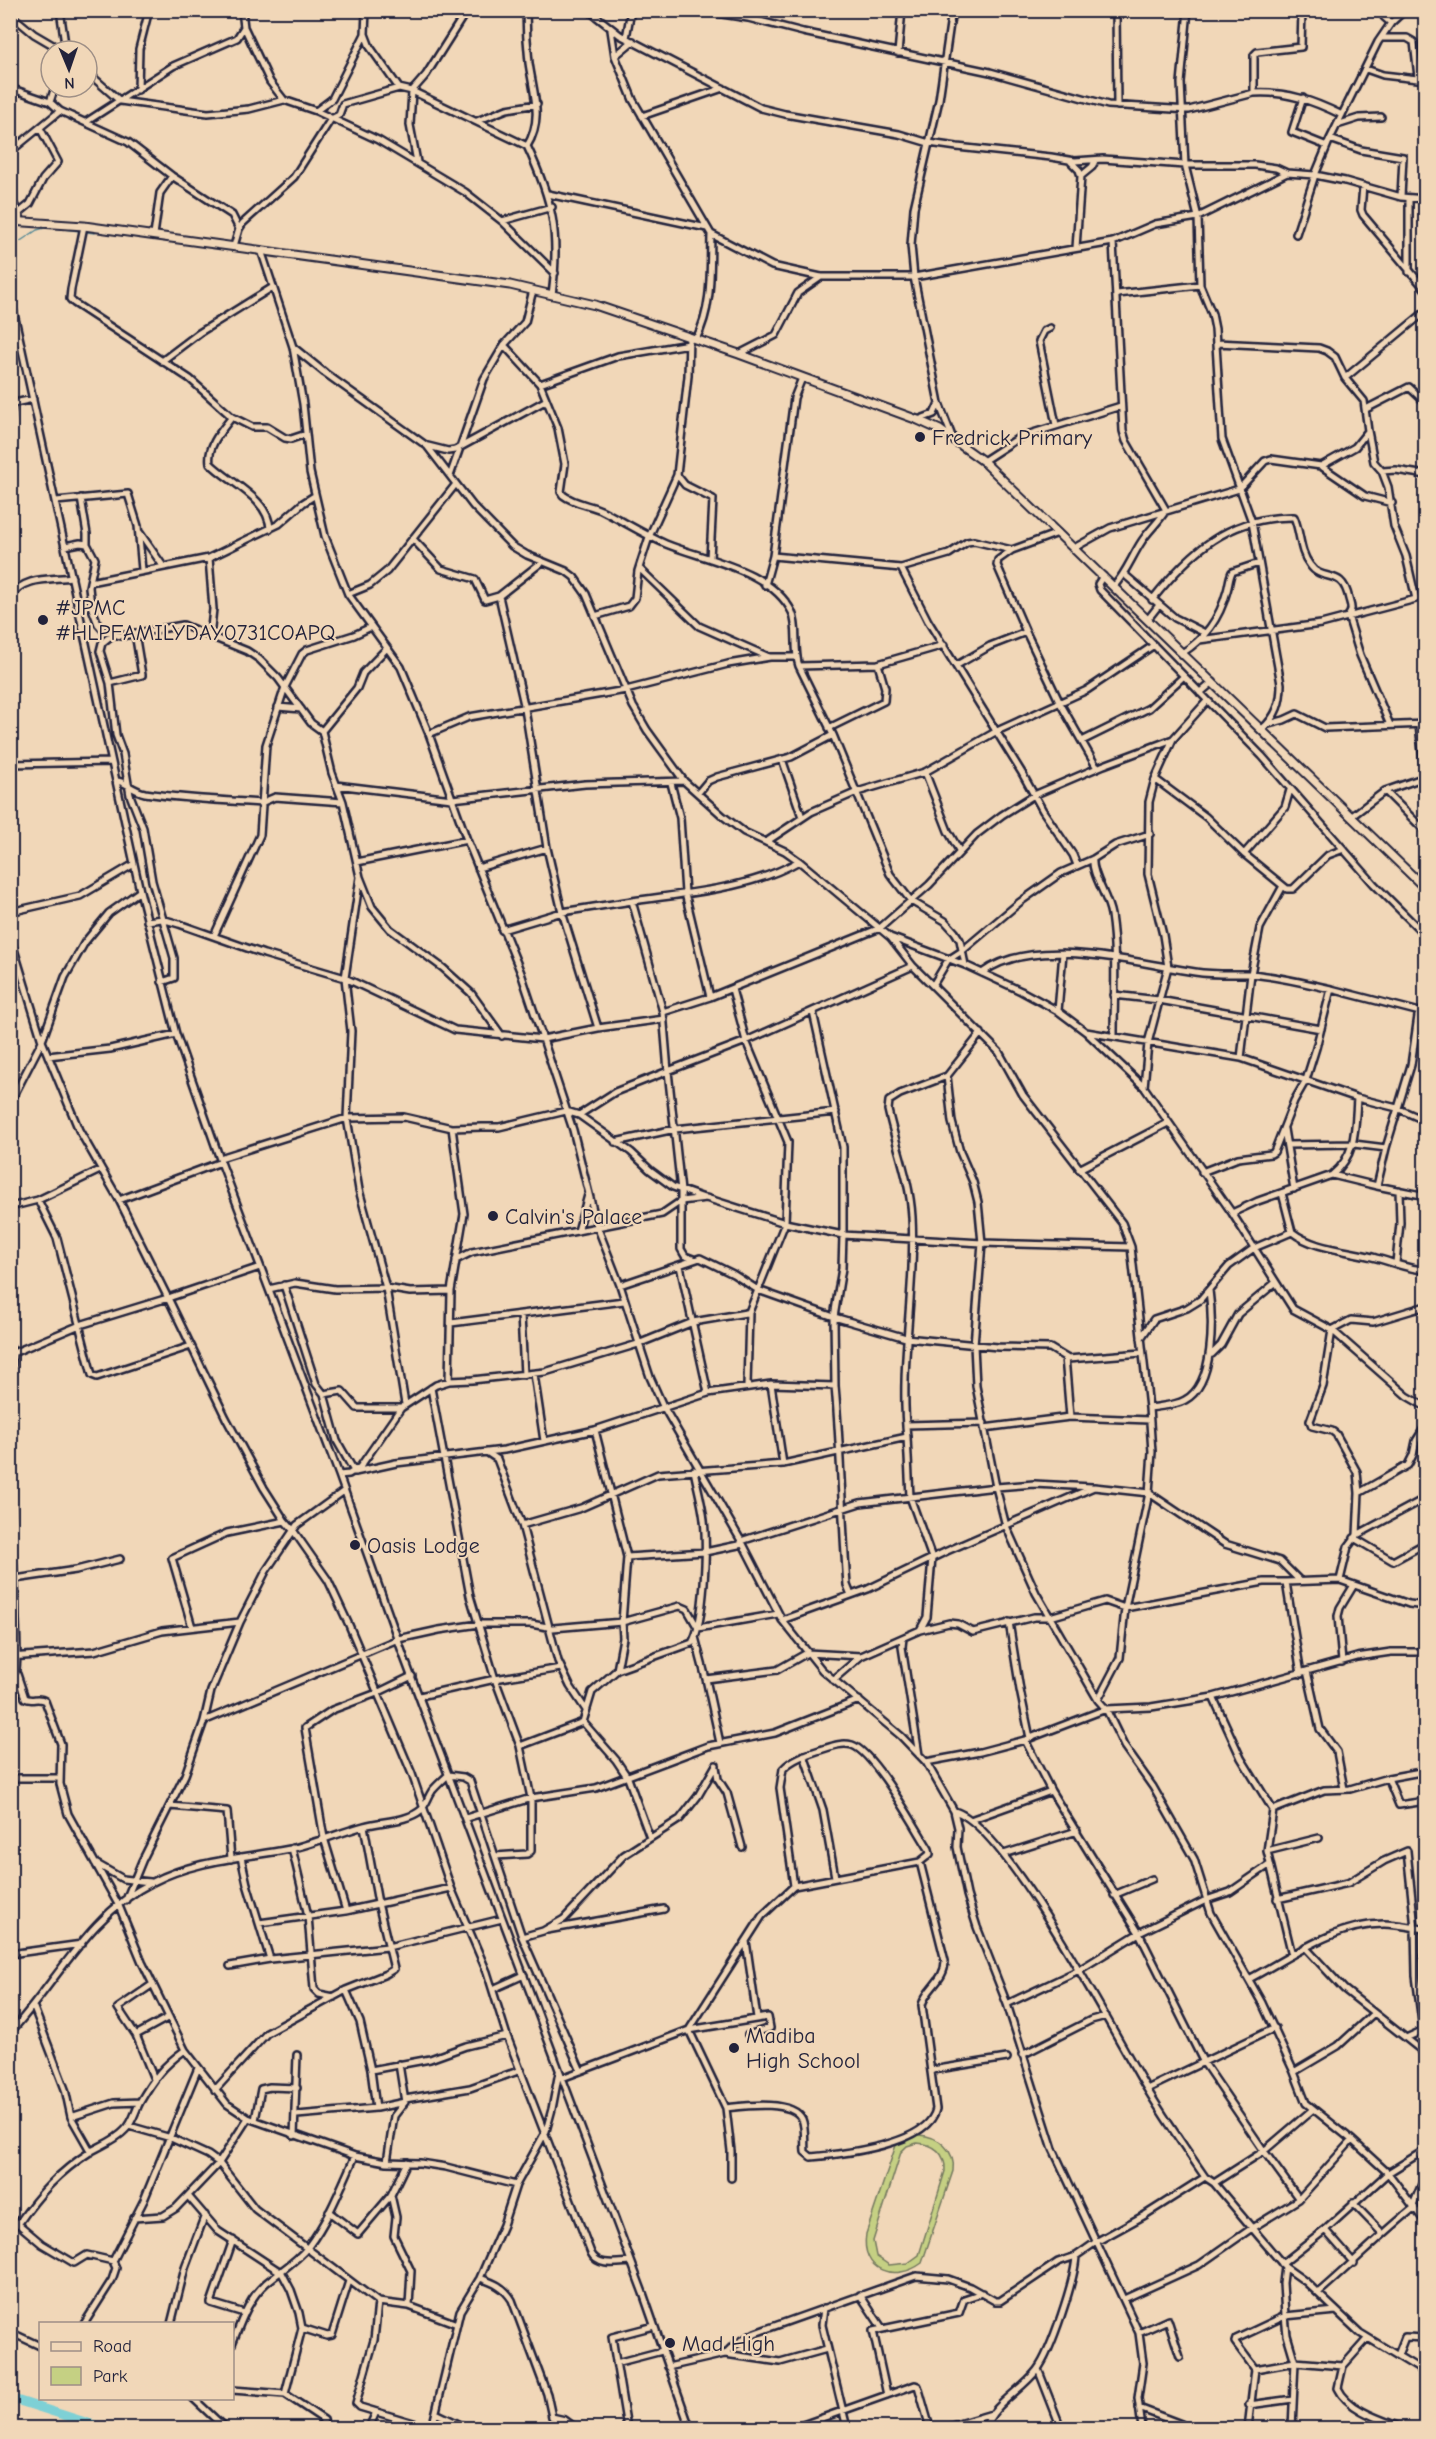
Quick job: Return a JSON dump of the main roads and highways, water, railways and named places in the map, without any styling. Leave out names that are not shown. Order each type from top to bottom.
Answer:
[{"type":"waterway","points":[[10,248],[37,230],[48,227],[95,233]]},
{"type":"waterway","points":[[10,2398],[104,2428]]},
{"type":"place","name":"Fredrick Primary","points":[[920,437]]},
{"type":"place","name":"#JPMC #HLPFAMILYDAY0731COAPQ","points":[[43,620]]},
{"type":"place","name":"Calvin's Palace","points":[[493,1216]]},
{"type":"place","name":"Oasis Lodge","points":[[355,1545]]},
{"type":"place","name":"Madiba High School","points":[[734,2048]]},
{"type":"place","name":"Mad High","points":[[670,2343]]}]
